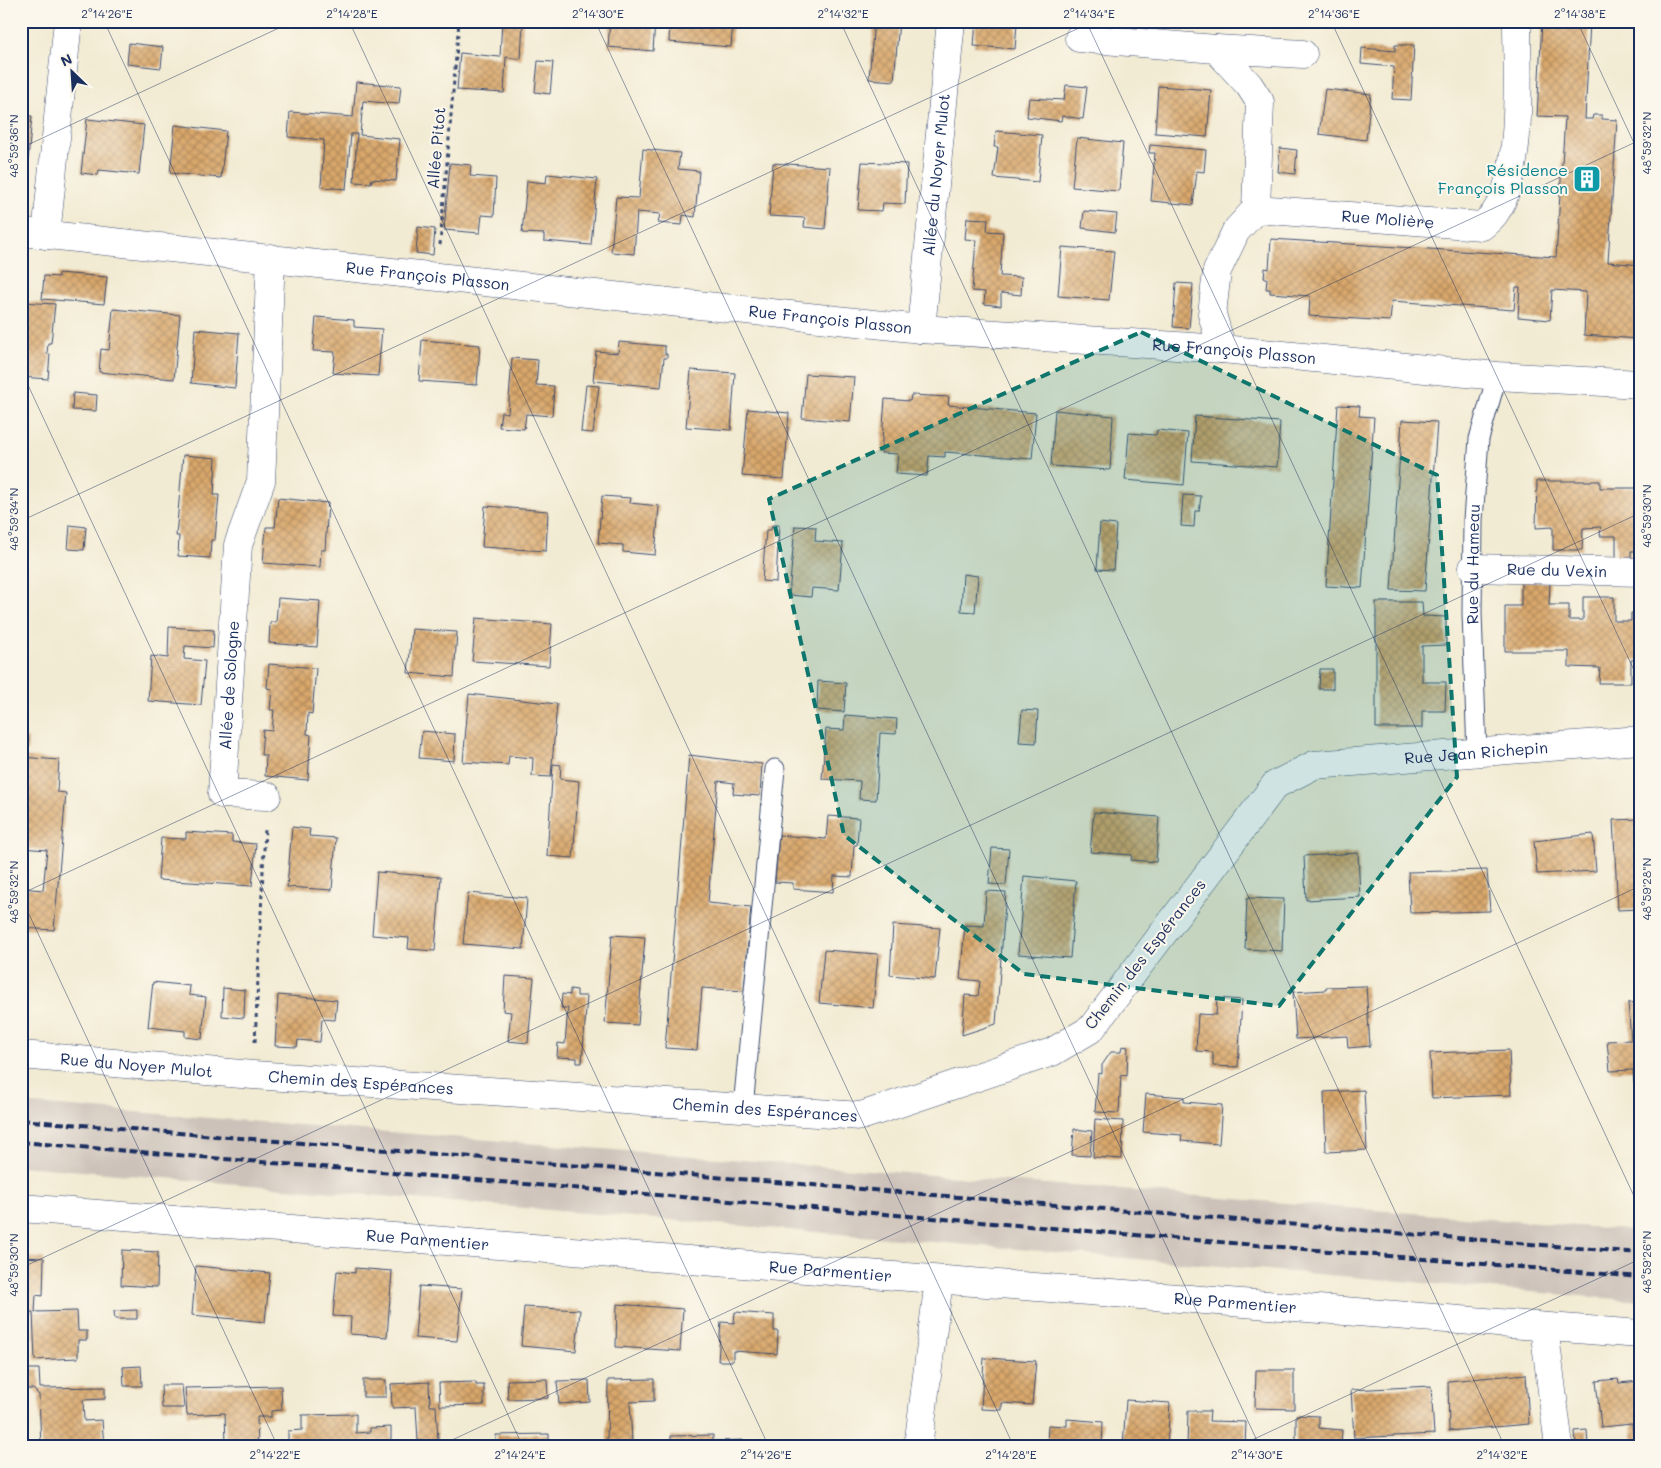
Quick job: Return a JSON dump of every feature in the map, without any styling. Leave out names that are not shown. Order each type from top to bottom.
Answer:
[{"type":"street","points":[[34,233],[68,21]]},
{"type":"street","name":"Allée du Noyer Mulot","points":[[921,329],[950,21]]},
{"type":"street","name":"Rue Molière","points":[[1256,209],[1482,226],[1495,214],[1505,195],[1517,140],[1517,21]]},
{"type":"street","points":[[1078,38],[1303,54]]},
{"type":"street","points":[[1216,49],[1238,71],[1260,102],[1256,209],[1236,231],[1217,271],[1212,314],[1222,349]]},
{"type":"street","name":"Rue François Plasson","points":[[34,233],[921,329],[1222,349],[1497,376],[1640,384]]},
{"type":"street","name":"Allée de Sologne","points":[[267,796],[222,794],[238,545],[261,481],[271,258]]},
{"type":"street","name":"Rue du Vexin","points":[[1473,568],[1640,572]]},
{"type":"street","name":"Rue Jean Richepin","points":[[1314,764],[1477,754],[1640,740]]},
{"type":"street","name":"Chemin des Espérances","points":[[253,1075],[861,1116],[1052,1052],[1091,1029],[1274,785],[1314,764]]},
{"type":"street","name":"Rue du Noyer Mulot","points":[[21,1054],[253,1075]]},
{"type":"street","name":"Rue Parmentier","points":[[21,1208],[1640,1334]]},
{"type":"street","points":[[918,1447],[939,1280]]},
{"type":"street","points":[[1544,1326],[1559,1447]]},
{"type":"lane","name":"Rue du Hameau","points":[[1477,754],[1473,520],[1479,439],[1497,376]]},
{"type":"lane","points":[[743,1108],[775,769]]},
{"type":"path","name":"Allée Pitot","points":[[438,278],[459,21]]},
{"type":"path","points":[[253,1075],[267,796]]},
{"type":"highlighted area","points":[[1141,332],[1437,475],[1457,777],[1279,1006],[1024,974],[844,835],[769,499]]},
{"type":"shaded area","points":[[21,1103],[1640,1231],[1640,1301],[21,1166]]},
{"type":"building","points":[[502,21],[523,21],[521,59],[506,57],[504,93],[457,90],[460,53],[500,57]]},
{"type":"building","points":[[610,21],[655,21],[653,51],[608,47]]},
{"type":"building","points":[[670,21],[733,21],[731,47],[669,42]]},
{"type":"building","points":[[874,21],[899,21],[894,81],[869,79]]},
{"type":"building","points":[[976,21],[1022,21],[1022,24],[1017,24],[1015,49],[974,46]]},
{"type":"building","name":"Résidence François Plasson","points":[[1542,21],[1590,21],[1585,119],[1592,119],[1593,115],[1602,115],[1602,119],[1617,120],[1608,262],[1640,265],[1639,339],[1584,335],[1586,292],[1552,290],[1550,320],[1518,317],[1520,287],[1516,287],[1514,310],[1392,301],[1390,321],[1309,316],[1310,296],[1270,293],[1270,289],[1266,289],[1267,278],[1264,278],[1265,268],[1269,269],[1271,239],[1556,257],[1565,117],[1537,116]]},
{"type":"building","points":[[129,43],[163,47],[161,68],[127,64]]},
{"type":"building","points":[[1395,45],[1414,45],[1411,100],[1392,99],[1394,67],[1361,64],[1362,48],[1395,51]]},
{"type":"building","points":[[538,61],[553,62],[550,94],[535,92]]},
{"type":"building","points":[[356,82],[401,86],[399,104],[363,101],[360,135],[400,139],[396,181],[372,179],[371,183],[354,182],[357,134],[351,134],[346,189],[321,187],[324,140],[288,137],[290,112],[353,117]]},
{"type":"building","points":[[1066,85],[1087,87],[1083,119],[1062,116],[1061,121],[1027,117],[1029,98],[1064,100]]},
{"type":"building","points":[[1158,86],[1211,90],[1207,137],[1155,133]]},
{"type":"building","points":[[1325,89],[1371,94],[1366,140],[1319,134]]},
{"type":"building","points":[[21,98],[26,98],[24,116],[32,116],[28,160],[21,160]]},
{"type":"building","points":[[87,119],[144,125],[139,174],[99,170],[98,175],[81,173]]},
{"type":"building","points":[[175,125],[226,131],[221,178],[170,173]]},
{"type":"building","points":[[996,131],[1042,135],[1038,182],[994,178],[998,147],[994,147]]},
{"type":"building","points":[[1077,138],[1123,143],[1119,191],[1072,187]]},
{"type":"building","points":[[1150,145],[1206,150],[1204,172],[1197,171],[1193,205],[1151,201],[1155,153],[1149,153]]},
{"type":"building","points":[[1280,148],[1297,150],[1295,174],[1278,172]]},
{"type":"building","points":[[643,149],[680,153],[678,169],[699,171],[695,217],[683,215],[682,225],[658,223],[660,214],[637,212],[634,254],[611,252],[616,197],[639,198]]},
{"type":"building","points":[[862,162],[907,164],[905,204],[883,203],[882,211],[858,210]]},
{"type":"building","points":[[450,163],[471,165],[470,176],[496,178],[494,216],[482,215],[480,233],[444,230]]},
{"type":"building","points":[[773,163],[830,167],[825,229],[804,227],[805,218],[769,216]]},
{"type":"building","points":[[547,174],[597,179],[591,245],[544,241],[544,234],[522,233],[527,181],[546,183]]},
{"type":"building","points":[[1084,211],[1117,214],[1115,232],[1082,228]]},
{"type":"building","points":[[967,218],[988,219],[987,231],[1003,232],[1000,276],[1022,277],[1021,295],[1001,293],[1001,306],[984,304],[985,292],[972,291],[976,240],[965,239]]},
{"type":"building","points":[[418,227],[435,229],[433,255],[416,253]]},
{"type":"building","points":[[1062,247],[1114,251],[1109,300],[1058,296]]},
{"type":"building","points":[[58,273],[107,277],[104,304],[42,299],[44,276],[58,277]]},
{"type":"building","points":[[1176,283],[1193,284],[1189,328],[1173,327]]},
{"type":"building","points":[[21,302],[55,304],[51,343],[48,343],[47,354],[50,354],[48,379],[21,377]]},
{"type":"building","points":[[113,309],[180,315],[174,379],[99,372],[101,349],[109,350]]},
{"type":"building","points":[[316,317],[354,320],[354,327],[382,329],[378,376],[333,373],[335,352],[313,351]]},
{"type":"building","points":[[195,329],[239,333],[235,388],[191,383]]},
{"type":"building","points":[[422,340],[480,345],[477,385],[419,381]]},
{"type":"building","points":[[619,342],[665,346],[667,358],[664,358],[661,387],[593,381],[596,351],[618,353]]},
{"type":"building","points":[[512,358],[538,360],[536,385],[554,386],[552,416],[526,414],[524,429],[499,427],[501,412],[508,413]]},
{"type":"building","points":[[691,370],[735,373],[731,430],[686,427]]},
{"type":"building","points":[[806,374],[854,377],[850,422],[802,418]]},
{"type":"building","points":[[586,385],[599,386],[593,433],[581,432]]},
{"type":"building","points":[[73,393],[97,395],[96,411],[72,410]]},
{"type":"building","points":[[911,395],[949,397],[948,405],[1036,413],[1032,459],[945,452],[945,457],[929,456],[927,476],[896,474],[898,454],[881,453],[885,399],[910,401]]},
{"type":"building","points":[[1338,405],[1360,406],[1359,416],[1374,417],[1362,588],[1326,586]]},
{"type":"building","points":[[748,409],[789,413],[784,479],[742,476]]},
{"type":"building","points":[[1055,410],[1113,416],[1110,470],[1051,466]]},
{"type":"building","points":[[1195,416],[1280,422],[1277,467],[1192,461]]},
{"type":"building","points":[[1402,420],[1437,422],[1425,591],[1391,590]]},
{"type":"building","points":[[1157,430],[1188,433],[1184,485],[1125,480],[1129,433],[1156,435]]},
{"type":"building","points":[[183,455],[216,458],[214,495],[219,495],[215,540],[211,540],[210,558],[178,556],[179,536],[176,536]]},
{"type":"building","points":[[1537,481],[1600,481],[1600,488],[1640,488],[1640,551],[1631,551],[1631,558],[1616,559],[1616,536],[1600,536],[1601,527],[1583,528],[1582,550],[1553,550],[1553,527],[1536,528]]},
{"type":"building","points":[[1183,495],[1201,496],[1199,511],[1195,511],[1194,527],[1181,526]]},
{"type":"building","points":[[602,496],[631,498],[630,503],[659,506],[655,555],[623,552],[623,545],[598,543]]},
{"type":"building","points":[[278,498],[328,503],[325,550],[321,550],[320,567],[263,563],[266,527],[275,527]]},
{"type":"building","points":[[485,506],[548,511],[546,551],[482,547]]},
{"type":"building","points":[[1100,523],[1116,525],[1113,570],[1097,569]]},
{"type":"building","points":[[70,525],[86,527],[84,550],[68,549]]},
{"type":"building","points":[[772,525],[779,525],[776,582],[762,581],[766,530],[771,530]]},
{"type":"building","points":[[795,526],[816,527],[815,541],[843,543],[839,590],[812,588],[811,597],[789,595]]},
{"type":"building","points":[[963,574],[978,576],[975,612],[961,611]]},
{"type":"building","points":[[1521,582],[1550,582],[1549,605],[1569,605],[1569,620],[1583,620],[1583,597],[1614,597],[1614,621],[1631,621],[1631,613],[1640,613],[1640,660],[1631,660],[1631,683],[1599,683],[1600,668],[1569,667],[1569,651],[1505,651],[1505,606],[1521,606]]},
{"type":"building","points":[[278,598],[320,601],[317,647],[269,643],[270,622],[276,622]]},
{"type":"building","points":[[1376,602],[1422,602],[1423,616],[1446,617],[1446,645],[1422,646],[1422,682],[1446,682],[1445,711],[1422,711],[1422,728],[1376,728]]},
{"type":"building","points":[[476,618],[552,624],[549,666],[472,661]]},
{"type":"building","points":[[169,627],[214,630],[213,648],[185,646],[184,659],[205,661],[201,705],[148,701],[151,656],[168,658]]},
{"type":"building","points":[[412,629],[457,632],[454,677],[408,673]]},
{"type":"building","points":[[269,664],[316,668],[312,714],[308,713],[307,734],[311,735],[308,780],[265,776],[266,755],[261,755],[263,730],[272,731],[274,710],[270,710],[272,689],[267,688]]},
{"type":"building","points":[[1320,669],[1333,669],[1333,689],[1319,689]]},
{"type":"building","points":[[818,681],[846,683],[844,712],[817,710]]},
{"type":"building","points":[[469,694],[557,704],[551,777],[532,776],[533,758],[509,756],[508,765],[463,762]]},
{"type":"building","points":[[1022,710],[1038,711],[1036,743],[1019,742]]},
{"type":"building","points":[[845,715],[897,719],[896,734],[880,733],[876,800],[859,799],[860,781],[822,779],[826,729],[844,730]]},
{"type":"building","points":[[422,731],[455,734],[454,761],[419,758]]},
{"type":"building","points":[[21,738],[28,738],[27,752],[21,752]]},
{"type":"building","points":[[689,755],[762,764],[760,796],[733,794],[734,783],[718,781],[708,903],[751,907],[744,991],[702,988],[697,1050],[665,1048]]},
{"type":"building","points":[[21,757],[59,760],[57,792],[66,793],[54,930],[21,928],[21,888],[43,890],[47,850],[21,848]]},
{"type":"building","points":[[553,764],[561,765],[560,779],[579,781],[573,858],[547,856]]},
{"type":"building","points":[[1094,812],[1159,817],[1156,862],[1131,860],[1132,855],[1090,852]]},
{"type":"building","points":[[828,816],[859,818],[857,845],[854,845],[852,877],[834,876],[833,892],[793,889],[793,883],[775,882],[779,835],[826,839]]},
{"type":"building","points":[[1640,819],[1640,909],[1618,910],[1613,820]]},
{"type":"building","points":[[292,827],[310,829],[309,836],[336,838],[332,890],[287,887]]},
{"type":"building","points":[[186,832],[232,835],[232,842],[256,844],[252,886],[158,880],[161,838],[186,839]]},
{"type":"building","points":[[1593,834],[1596,871],[1537,874],[1534,841]]},
{"type":"building","points":[[992,848],[1009,849],[1006,885],[989,884]]},
{"type":"building","points":[[1358,853],[1360,897],[1306,900],[1304,856]]},
{"type":"building","points":[[1487,870],[1490,911],[1410,913],[1408,872]]},
{"type":"building","points":[[377,872],[441,877],[435,951],[408,949],[409,938],[372,935]]},
{"type":"building","points":[[1024,876],[1076,881],[1070,958],[1018,954]]},
{"type":"building","points":[[986,891],[1006,892],[996,1024],[962,1035],[965,995],[978,996],[980,981],[960,979],[965,925],[984,926]]},
{"type":"building","points":[[468,893],[527,898],[523,949],[463,944]]},
{"type":"building","points":[[1247,898],[1284,899],[1282,951],[1245,949]]},
{"type":"building","points":[[893,925],[940,928],[935,979],[890,975]]},
{"type":"building","points":[[612,935],[645,937],[638,1025],[605,1023]]},
{"type":"building","points":[[824,950],[878,954],[873,1008],[819,1003]]},
{"type":"building","points":[[505,976],[534,978],[528,1043],[508,1041],[511,1012],[503,1011]]},
{"type":"building","points":[[153,982],[190,986],[189,995],[206,997],[202,1039],[185,1037],[185,1031],[148,1027]]},
{"type":"building","points":[[1366,986],[1370,1046],[1348,1048],[1347,1036],[1296,1039],[1293,992],[1326,990],[1326,987]]},
{"type":"building","points":[[223,988],[245,990],[244,1018],[222,1016]]},
{"type":"building","points":[[570,989],[577,990],[577,996],[587,996],[582,1063],[577,1063],[577,1058],[557,1057],[558,1043],[565,1044],[568,1008],[561,1008],[562,994],[570,995]]},
{"type":"building","points":[[278,995],[337,1000],[335,1020],[322,1019],[320,1042],[298,1040],[297,1047],[275,1046]]},
{"type":"building","points":[[1217,998],[1242,1000],[1238,1067],[1213,1066],[1213,1052],[1196,1051],[1198,1014],[1216,1015]]},
{"type":"building","points":[[1640,1002],[1640,1083],[1634,1083],[1633,1070],[1610,1071],[1607,1041],[1631,1040],[1628,1003]]},
{"type":"building","points":[[1122,1046],[1128,1047],[1127,1076],[1121,1075],[1119,1113],[1095,1112],[1098,1073],[1102,1074],[1102,1065],[1111,1052],[1121,1052]]},
{"type":"building","points":[[1509,1050],[1511,1095],[1432,1098],[1430,1053]]},
{"type":"building","points":[[1364,1090],[1367,1150],[1326,1152],[1324,1092]]},
{"type":"building","points":[[1146,1094],[1184,1097],[1184,1102],[1222,1105],[1219,1144],[1181,1141],[1182,1135],[1143,1132]]},
{"type":"building","points":[[1095,1119],[1123,1121],[1122,1159],[1093,1157]]},
{"type":"building","points":[[1074,1129],[1092,1131],[1090,1156],[1072,1155]]},
{"type":"building","points":[[122,1250],[158,1252],[157,1287],[121,1285]]},
{"type":"building","points":[[21,1257],[44,1258],[43,1296],[36,1295],[35,1312],[77,1311],[78,1331],[87,1331],[87,1340],[78,1340],[78,1358],[35,1360],[33,1312],[21,1312]]},
{"type":"building","points":[[196,1266],[270,1273],[265,1322],[192,1315]]},
{"type":"building","points":[[355,1268],[392,1271],[387,1337],[350,1334],[351,1317],[333,1316],[337,1271],[355,1273]]},
{"type":"building","points":[[419,1286],[462,1289],[457,1341],[415,1338]]},
{"type":"building","points":[[617,1304],[683,1309],[680,1351],[616,1347]]},
{"type":"building","points":[[524,1307],[580,1310],[576,1351],[521,1346]]},
{"type":"building","points":[[137,1310],[137,1319],[115,1319],[114,1311]]},
{"type":"building","points":[[735,1312],[774,1315],[774,1331],[778,1331],[777,1354],[733,1351],[733,1361],[718,1361],[721,1322],[734,1323]]},
{"type":"building","points":[[984,1358],[1036,1361],[1032,1405],[1002,1403],[1002,1410],[981,1409]]},
{"type":"building","points":[[141,1366],[142,1386],[124,1386],[123,1367]]},
{"type":"building","points":[[21,1369],[39,1369],[40,1388],[105,1387],[105,1399],[83,1400],[84,1421],[102,1420],[104,1447],[41,1447],[39,1395],[33,1389],[21,1389]]},
{"type":"building","points":[[1256,1370],[1294,1370],[1294,1409],[1255,1408]]},
{"type":"building","points":[[1526,1374],[1529,1424],[1449,1431],[1448,1381]]},
{"type":"building","points":[[547,1379],[548,1398],[508,1399],[507,1380]]},
{"type":"building","points":[[654,1379],[654,1401],[630,1402],[632,1443],[607,1444],[608,1380]]},
{"type":"building","points":[[1618,1379],[1619,1383],[1640,1381],[1640,1445],[1634,1445],[1632,1424],[1601,1427],[1596,1381]]},
{"type":"building","points":[[363,1380],[386,1380],[386,1397],[363,1397]]},
{"type":"building","points":[[589,1380],[590,1402],[559,1404],[557,1381]]},
{"type":"building","points":[[429,1382],[430,1406],[436,1406],[438,1440],[418,1441],[416,1407],[392,1408],[391,1384]]},
{"type":"building","points":[[476,1382],[476,1385],[484,1385],[484,1405],[440,1406],[439,1383]]},
{"type":"building","points":[[161,1385],[182,1385],[184,1408],[162,1408]]},
{"type":"building","points":[[281,1386],[282,1410],[271,1411],[271,1417],[257,1417],[258,1447],[237,1447],[237,1443],[226,1444],[225,1413],[187,1415],[185,1388]]},
{"type":"building","points":[[1431,1386],[1434,1434],[1354,1438],[1351,1390]]},
{"type":"building","points":[[1126,1400],[1170,1403],[1167,1447],[1123,1447]]},
{"type":"building","points":[[1188,1411],[1210,1411],[1209,1421],[1246,1422],[1245,1447],[1187,1447]]},
{"type":"building","points":[[356,1414],[356,1433],[370,1432],[370,1428],[391,1427],[391,1447],[288,1447],[288,1431],[302,1430],[302,1415]]},
{"type":"building","points":[[1296,1415],[1319,1416],[1319,1428],[1342,1430],[1341,1447],[1296,1447]]},
{"type":"building","points":[[1067,1419],[1103,1422],[1102,1447],[1047,1447],[1048,1425],[1067,1426]]},
{"type":"building","points":[[1587,1430],[1588,1446],[1576,1447],[1575,1431]]},
{"type":"building","points":[[549,1434],[549,1447],[496,1447],[496,1435]]},
{"type":"building","points":[[713,1435],[713,1441],[744,1440],[744,1447],[671,1447],[671,1436]]},
{"type":"railway","points":[[21,1120],[1640,1253]]},
{"type":"railway","points":[[21,1142],[1640,1277]]},
{"type":"place","name":"Résidence François Plasson","points":[[1587,179]]}]
